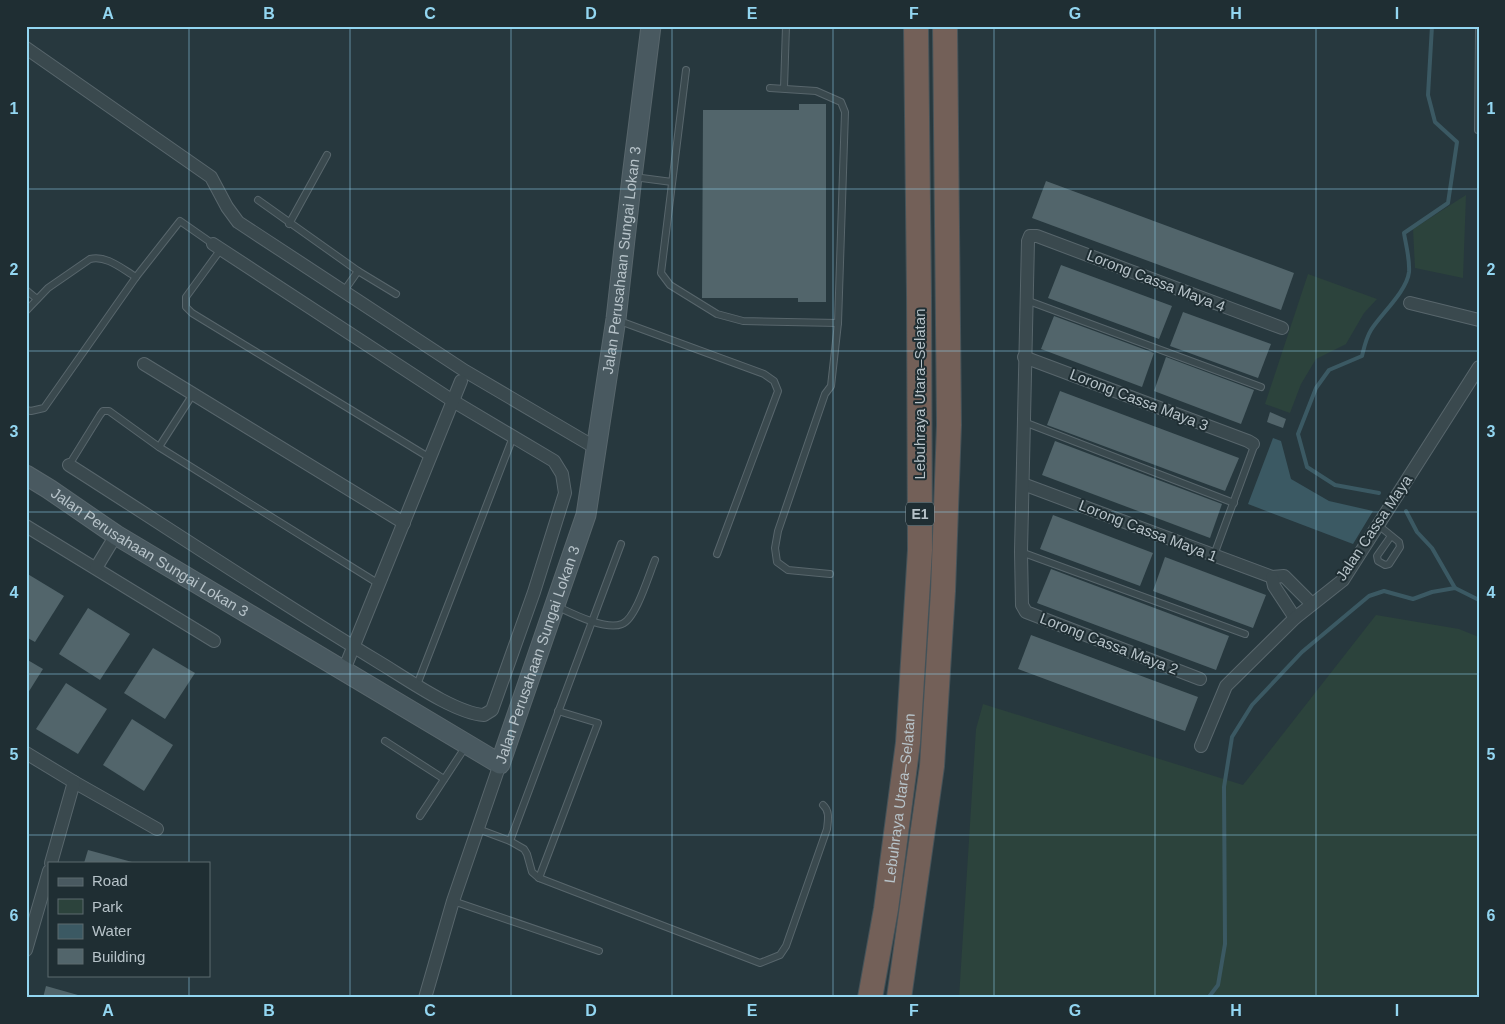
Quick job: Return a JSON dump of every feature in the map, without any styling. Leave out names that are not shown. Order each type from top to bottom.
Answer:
[{"type":"highway","name":"Lebuhraya Utara–Selatan","points":[[870,998],[886,909],[908,744],[920,550],[916,26]]},
{"type":"highway","name":"Lebuhraya Utara–Selatan","points":[[899,998],[932,766],[944,591],[949,426],[945,26]]},
{"type":"main road","name":"Jalan Perusahaan Sungai Lokan 3","points":[[26,475],[49,488],[116,535],[500,764],[586,515],[616,319],[650,26]]},
{"type":"street","points":[[26,48],[211,177],[227,207],[238,222],[344,291],[463,376],[596,448]]},
{"type":"street","name":"Lorong Cassa Maya 4","points":[[1026,300],[1028,241],[1030,236],[1037,236],[1282,328]]},
{"type":"street","points":[[69,465],[353,647],[417,685],[466,711],[484,715],[492,710],[534,592],[565,493],[562,474],[554,461],[453,401],[217,247]]},
{"type":"street","points":[[1021,552],[1026,300]]},
{"type":"street","points":[[1410,303],[1479,320]]},
{"type":"street","name":"Lorong Cassa Maya 3","points":[[1024,357],[1253,444]]},
{"type":"street","points":[[144,364],[404,523]]},
{"type":"street","name":"Jalan Cassa Maya","points":[[1201,746],[1226,686],[1295,618],[1343,580],[1479,367]]},
{"type":"street","points":[[344,670],[463,376]]},
{"type":"street","name":"Lorong Cassa Maya 1","points":[[1023,484],[1272,577],[1284,576],[1312,604]]},
{"type":"street","points":[[26,526],[214,641]]},
{"type":"street","points":[[96,568],[116,535]]},
{"type":"street","name":"Lorong Cassa Maya 2","points":[[1021,552],[1022,605],[1026,612],[1200,679]]},
{"type":"street","points":[[1272,577],[1274,586],[1295,618]]},
{"type":"street","points":[[26,753],[157,830]]},
{"type":"street","points":[[425,998],[453,901],[500,764]]},
{"type":"street","points":[[51,862],[74,782]]},
{"type":"street","points":[[26,950],[48,874]]},
{"type":"lane","points":[[784,88],[786,26]]},
{"type":"lane","points":[[1478,130],[1479,29]]},
{"type":"lane","points":[[686,70],[662,273],[670,285],[717,314],[743,321],[838,323]]},
{"type":"lane","points":[[770,88],[816,91],[841,102],[845,112],[838,323],[831,386],[825,394],[819,410],[778,531],[775,548],[777,562],[788,570],[830,574]]},
{"type":"lane","points":[[289,224],[327,155]]},
{"type":"lane","points":[[632,177],[672,182]]},
{"type":"lane","points":[[258,200],[358,272],[396,294]]},
{"type":"lane","points":[[26,410],[31,411],[44,408],[136,277],[180,221],[217,247],[186,297],[186,306],[192,314],[430,458]]},
{"type":"lane","points":[[26,311],[48,288],[90,259],[98,257],[105,259],[136,277]]},
{"type":"lane","points":[[344,291],[358,272]]},
{"type":"lane","points":[[26,290],[37,299]]},
{"type":"lane","points":[[1026,300],[1261,387]]},
{"type":"lane","points":[[616,319],[764,374],[774,381],[778,391],[717,554]]},
{"type":"lane","points":[[159,447],[193,394]]},
{"type":"lane","points":[[69,465],[103,411],[109,411],[159,447],[379,584]]},
{"type":"lane","points":[[1024,422],[1234,503]]},
{"type":"lane","points":[[417,685],[513,437]]},
{"type":"lane","points":[[1214,556],[1253,449],[1253,444]]},
{"type":"lane","points":[[1378,525],[1391,536]]},
{"type":"lane","points":[[510,841],[621,544]]},
{"type":"lane","points":[[1021,552],[1245,634]]},
{"type":"lane","points":[[555,606],[605,625],[620,625],[626,622],[633,613],[655,560]]},
{"type":"lane","points":[[539,878],[598,723],[558,711]]},
{"type":"lane","points":[[385,741],[444,779]]},
{"type":"lane","points":[[420,816],[467,744]]},
{"type":"lane","points":[[478,829],[510,841],[524,849],[532,872],[539,878],[760,963],[780,955],[786,946],[827,829],[827,808],[823,805]]},
{"type":"lane","points":[[453,901],[599,951]]},
{"type":"green space","points":[[1466,195],[1463,278],[1415,268],[1413,229]]},
{"type":"green space","points":[[1308,274],[1377,299],[1364,313],[1346,344],[1316,359],[1301,384],[1290,413],[1265,404]]},
{"type":"green space","points":[[1376,615],[1459,629],[1479,637],[1479,998],[959,998],[976,729],[983,704],[1243,785]]},
{"type":"water","points":[[1273,438],[1281,441],[1291,479],[1329,501],[1373,511],[1353,544],[1248,504]]},
{"type":"building","points":[[799,104],[826,104],[826,302],[798,302],[798,298],[702,298],[703,110],[799,110]]},
{"type":"building","points":[[1046,181],[1294,273],[1281,310],[1032,218]]},
{"type":"building","points":[[1061,265],[1172,306],[1159,339],[1048,298]]},
{"type":"building","points":[[1183,312],[1271,344],[1258,378],[1170,346]]},
{"type":"building","points":[[1054,316],[1154,353],[1142,387],[1041,349]]},
{"type":"building","points":[[1166,357],[1254,390],[1241,424],[1154,391]]},
{"type":"building","points":[[1060,391],[1239,458],[1225,491],[1047,425]]},
{"type":"building","points":[[1270,412],[1286,419],[1283,428],[1267,422]]},
{"type":"building","points":[[1055,441],[1222,504],[1210,538],[1042,475]]},
{"type":"building","points":[[1053,515],[1153,553],[1140,586],[1040,549]]},
{"type":"building","points":[[1165,557],[1266,595],[1253,628],[1153,591]]},
{"type":"building","points":[[1051,569],[1229,636],[1216,670],[1037,603]]},
{"type":"building","points":[[26,573],[64,596],[35,642],[26,637]]},
{"type":"building","points":[[88,608],[130,634],[100,680],[59,654]]},
{"type":"building","points":[[1031,635],[1198,697],[1185,731],[1018,669]]},
{"type":"building","points":[[153,648],[195,673],[165,719],[124,693]]},
{"type":"building","points":[[26,659],[43,669],[26,696]]},
{"type":"building","points":[[66,683],[107,709],[78,754],[36,729]]},
{"type":"building","points":[[132,719],[173,745],[144,791],[103,765]]},
{"type":"building","points":[[88,850],[132,862],[84,862]]},
{"type":"building","points":[[46,986],[85,997],[85,998],[43,998]]},
{"type":"waterway","points":[[1379,493],[1335,485],[1307,467],[1298,434],[1316,388],[1329,370],[1362,356],[1371,330],[1404,287],[1409,272],[1404,233],[1448,203],[1457,142],[1435,122],[1428,95],[1432,26]]},
{"type":"waterway","points":[[1406,511],[1417,532],[1432,548],[1455,588]]},
{"type":"waterway","points":[[1208,998],[1218,985],[1225,944],[1224,787],[1232,737],[1252,705],[1302,652],[1369,596],[1384,591],[1413,599],[1432,592],[1455,588],[1479,600]]}]
